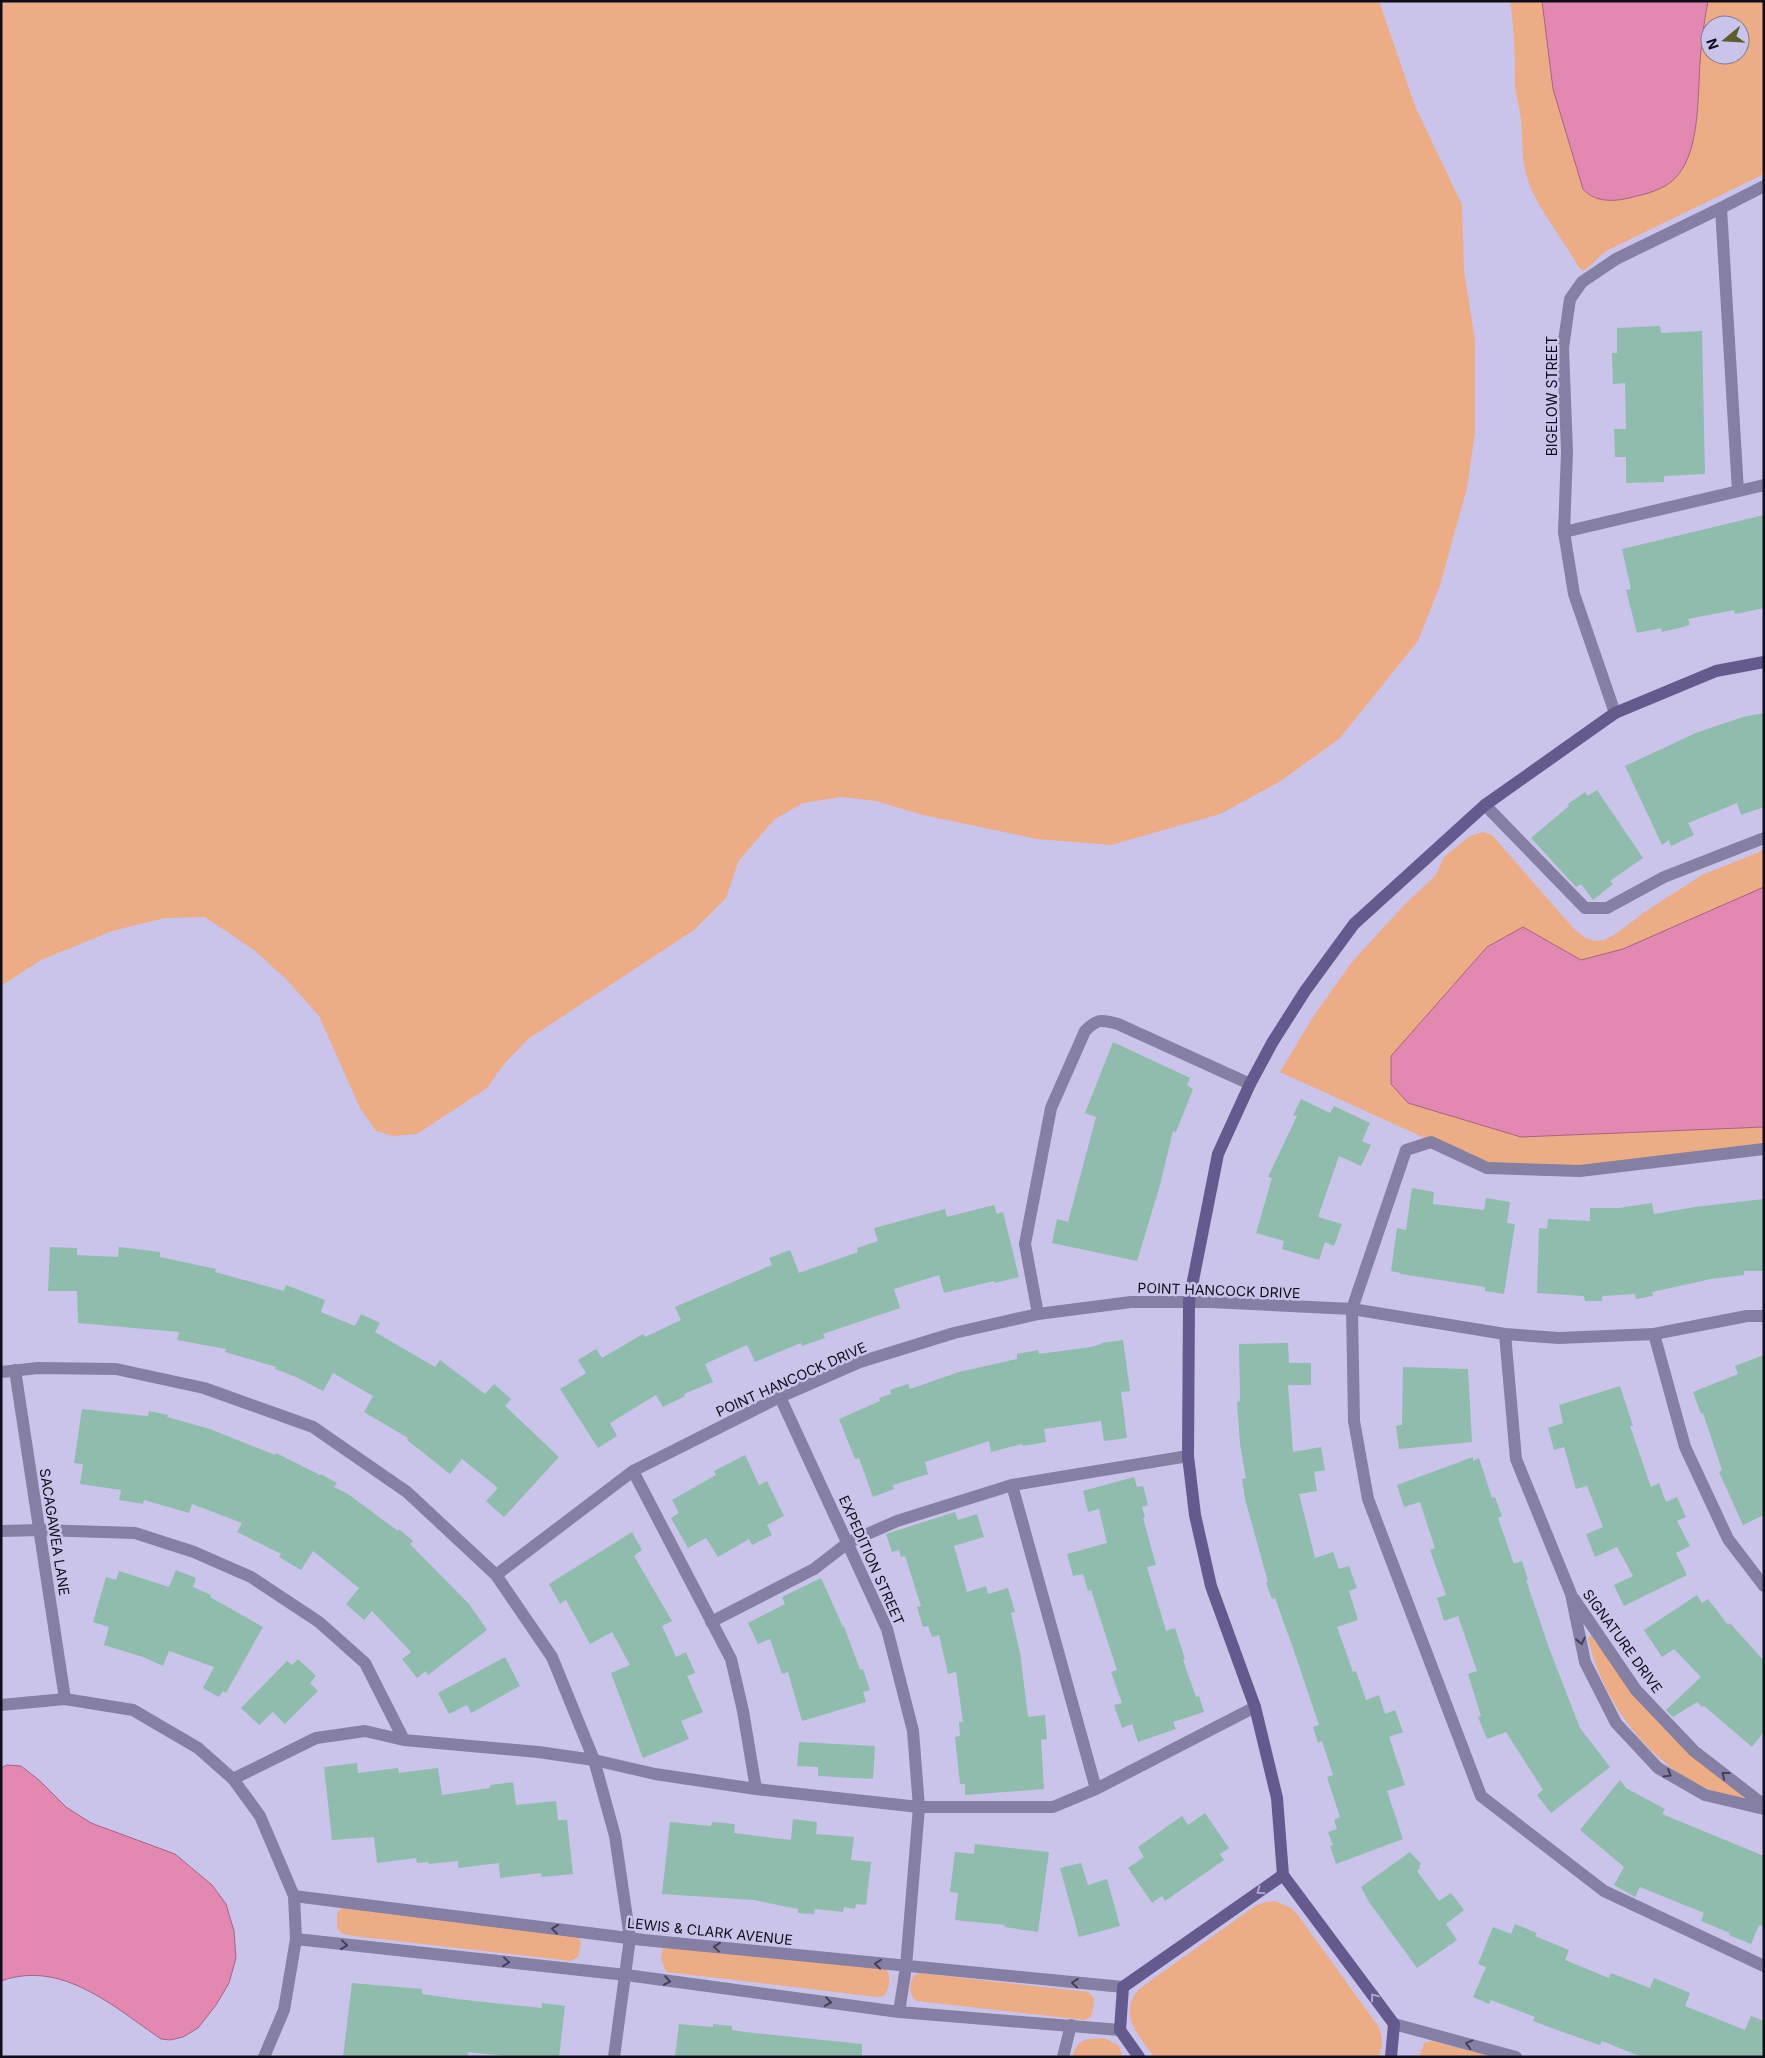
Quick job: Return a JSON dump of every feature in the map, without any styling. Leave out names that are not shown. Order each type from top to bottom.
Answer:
[{"type":"street","name":"BIGELOW STREET","points":[[1615,712],[1574,594],[1564,532],[1567,452],[1563,348],[1570,299],[1582,282],[1616,259],[1764,186]]},
{"type":"street","points":[[1721,208],[1738,491]]},
{"type":"street","points":[[1564,532],[1764,485]]},
{"type":"street","points":[[1516,2057],[1394,2024],[1283,1875],[1277,1798],[1256,1707],[1211,1586],[1195,1515],[1188,1456],[1189,1301],[1218,1154],[1250,1084],[1272,1043],[1305,991],[1354,924],[1485,805],[1615,712],[1716,672],[1764,662]]},
{"type":"street","points":[[1485,805],[1585,908],[1606,908],[1664,877],[1764,838]]},
{"type":"street","points":[[1038,1314],[1025,1244],[1051,1108],[1085,1032],[1094,1023],[1104,1020],[1118,1024],[1250,1084]]},
{"type":"street","points":[[1764,1149],[1580,1171],[1487,1168],[1431,1142],[1406,1150],[1352,1309],[1354,1421],[1368,1499],[1481,1796],[1604,1891],[1764,1966]]},
{"type":"street","name":"POINT HANCOCK DRIVE","points":[[496,1575],[633,1471],[780,1398],[860,1362],[954,1333],[1038,1314],[1130,1302],[1189,1301],[1352,1309],[1505,1334],[1559,1338],[1654,1334],[1747,1316],[1764,1316]]},
{"type":"street","name":"SIGNATURE DRIVE","points":[[1505,1334],[1516,1459],[1571,1594],[1586,1662],[1616,1723],[1658,1768],[1705,1795],[1764,1809]]},
{"type":"street","points":[[1654,1334],[1685,1447],[1728,1539],[1764,1586]]},
{"type":"street","points":[[1,1372],[38,1368],[116,1369],[204,1388],[313,1427],[407,1492],[496,1575],[552,1657],[594,1760],[616,1836],[630,1938],[614,2057]]},
{"type":"street","name":"SACAGAWEA LANE","points":[[15,1370],[64,1699]]},
{"type":"street","name":"EXPEDITION STREET","points":[[780,1398],[849,1542],[887,1629],[913,1731],[919,1807],[906,1967],[899,2012]]},
{"type":"street","points":[[711,1622],[814,1569],[849,1542],[897,1521],[1012,1485],[1188,1456]]},
{"type":"street","points":[[633,1471],[731,1659],[743,1711],[756,1789]]},
{"type":"street","points":[[1012,1485],[1096,1790]]},
{"type":"street","points":[[1,1531],[40,1530],[135,1533],[194,1552],[251,1577],[319,1622],[365,1663],[404,1740]]},
{"type":"street","name":"SIGNATURE DRIVE","points":[[1571,1594],[1636,1690],[1694,1751],[1764,1805]]},
{"type":"street","points":[[1,1705],[64,1699],[133,1710],[198,1748],[234,1779],[260,1816],[294,1896],[296,1939],[284,2010],[264,2057]]},
{"type":"street","points":[[234,1779],[316,1738],[364,1731],[404,1740],[538,1752],[594,1760],[655,1774],[756,1789],[919,1807],[1053,1807],[1096,1790],[1256,1707]]},
{"type":"street","points":[[1139,2057],[1120,2030],[1123,1987],[1283,1875]]},
{"type":"street","name":"LEWIS & CLARK AVENUE","points":[[294,1896],[630,1938],[906,1967],[1123,1987]]},
{"type":"street","points":[[296,1939],[626,1975],[899,2012],[1120,2030]]},
{"type":"street","points":[[1391,2057],[1394,2024]]},
{"type":"street","points":[[1063,2057],[1071,2025]]},
{"type":"shaded area","points":[[1,1],[1379,1],[1415,106],[1462,205],[1464,270],[1475,341],[1475,432],[1467,488],[1440,585],[1418,641],[1339,739],[1279,782],[1220,814],[1111,845],[1037,839],[923,815],[876,801],[841,797],[803,803],[775,819],[739,860],[726,898],[694,930],[528,1039],[504,1064],[487,1088],[417,1134],[393,1136],[376,1131],[360,1108],[319,1016],[287,980],[254,950],[205,917],[165,918],[112,931],[41,960],[1,986]]},
{"type":"shaded area","points":[[1510,1],[1764,1],[1764,174],[1608,250],[1583,271],[1534,195],[1526,176],[1520,115],[1515,88],[1514,40]]},
{"type":"shaded area","points":[[1542,1],[1708,1],[1706,15],[1700,15],[1700,65],[1695,134],[1685,164],[1677,176],[1667,185],[1648,193],[1617,200],[1598,199],[1587,193],[1583,189],[1553,89]]},
{"type":"shaded area","points":[[1483,832],[1492,835],[1574,929],[1584,937],[1594,941],[1604,940],[1617,933],[1646,911],[1702,875],[1764,850],[1764,1147],[1576,1167],[1491,1164],[1451,1150],[1280,1072],[1313,1017],[1352,962],[1405,904],[1436,875],[1444,857],[1470,836]]},
{"type":"shaded area","points":[[1764,887],[1764,1127],[1521,1137],[1408,1103],[1391,1084],[1391,1056],[1487,947],[1523,927],[1581,960],[1623,949]]},
{"type":"shaded area","points":[[1594,1636],[1746,1800],[1705,1788],[1664,1762],[1646,1745],[1616,1706],[1604,1684],[1588,1638]]},
{"type":"shaded area","points":[[7,1765],[21,1766],[39,1780],[66,1807],[91,1823],[175,1854],[212,1885],[226,1904],[234,1931],[236,1958],[229,1983],[216,2005],[198,2028],[183,2037],[170,2040],[161,2039],[106,2001],[66,1981],[45,1976],[23,1976],[1,1981],[1,1768]]},
{"type":"shaded area","points":[[1275,1901],[1291,1908],[1297,1914],[1378,2026],[1382,2041],[1379,2057],[1154,2057],[1137,2033],[1130,2016],[1133,1998],[1139,1989],[1255,1906]]},
{"type":"shaded area","points":[[342,1908],[579,1937],[581,1943],[578,1957],[571,1961],[354,1936],[343,1934],[337,1928],[337,1913]]},
{"type":"shaded area","points":[[663,1947],[886,1969],[889,1983],[884,1996],[877,1997],[666,1972],[661,1959]]},
{"type":"shaded area","points":[[919,1973],[1088,1992],[1094,1998],[1093,2011],[1085,2020],[917,2001],[912,1996],[910,1986],[914,1975]]},
{"type":"shaded area","points":[[1104,2038],[1118,2045],[1123,2057],[1072,2057],[1080,2042],[1088,2039]]},
{"type":"shaded area","points":[[1432,2041],[1493,2057],[1419,2057],[1424,2043]]},
{"type":"building","points":[[1660,326],[1661,333],[1702,331],[1705,474],[1664,476],[1664,482],[1626,483],[1626,457],[1615,457],[1614,429],[1626,429],[1625,383],[1613,384],[1612,353],[1617,353],[1617,328]]},
{"type":"building","points":[[1764,515],[1764,608],[1735,614],[1734,610],[1688,619],[1690,625],[1662,632],[1661,628],[1637,633],[1626,590],[1631,589],[1622,549]]},
{"type":"building","points":[[1764,713],[1764,807],[1741,815],[1737,803],[1688,823],[1694,835],[1671,846],[1669,840],[1662,845],[1625,766],[1698,732],[1743,717]]},
{"type":"building","points":[[1597,790],[1643,858],[1610,881],[1613,884],[1593,900],[1581,884],[1576,887],[1531,838],[1569,806],[1568,804],[1585,792],[1588,796]]},
{"type":"building","points":[[1113,1042],[1190,1078],[1187,1085],[1193,1089],[1176,1132],[1173,1131],[1160,1185],[1137,1261],[1052,1243],[1057,1219],[1068,1222],[1096,1117],[1085,1113]]},
{"type":"building","points":[[1301,1099],[1330,1113],[1334,1106],[1370,1123],[1362,1141],[1371,1145],[1361,1166],[1339,1156],[1318,1217],[1342,1224],[1334,1246],[1325,1242],[1319,1260],[1282,1249],[1284,1241],[1256,1233],[1272,1178],[1268,1177],[1297,1116],[1293,1115]]},
{"type":"building","points":[[1412,1188],[1434,1192],[1433,1204],[1484,1210],[1486,1198],[1510,1202],[1507,1223],[1515,1224],[1504,1294],[1485,1291],[1485,1287],[1391,1271],[1397,1228],[1406,1230]]},
{"type":"building","points":[[1764,1199],[1764,1271],[1744,1271],[1744,1275],[1711,1279],[1652,1292],[1653,1296],[1636,1299],[1635,1294],[1602,1296],[1602,1301],[1585,1301],[1584,1296],[1537,1293],[1539,1228],[1547,1229],[1548,1219],[1590,1221],[1590,1208],[1619,1208],[1652,1203],[1654,1214]]},
{"type":"building","points":[[994,1205],[997,1214],[1003,1212],[1019,1277],[944,1293],[939,1275],[894,1289],[900,1308],[823,1334],[825,1338],[802,1346],[801,1343],[755,1362],[747,1345],[705,1364],[713,1382],[684,1394],[685,1396],[663,1407],[656,1395],[610,1423],[617,1436],[598,1448],[560,1389],[586,1373],[578,1360],[596,1349],[602,1358],[643,1334],[645,1337],[681,1320],[675,1307],[772,1265],[769,1258],[790,1250],[799,1273],[858,1252],[857,1248],[878,1241],[874,1228],[945,1209],[947,1217]]},
{"type":"building","points":[[50,1247],[77,1248],[77,1255],[118,1257],[119,1247],[160,1252],[160,1257],[216,1269],[215,1272],[284,1291],[286,1285],[325,1300],[321,1312],[355,1326],[361,1314],[380,1323],[375,1332],[435,1367],[440,1360],[485,1394],[494,1384],[511,1399],[505,1406],[559,1457],[504,1517],[486,1501],[498,1488],[462,1459],[450,1474],[407,1440],[408,1438],[364,1412],[373,1396],[333,1373],[323,1391],[275,1369],[276,1367],[225,1352],[226,1349],[177,1340],[179,1332],[78,1323],[77,1291],[48,1291]]},
{"type":"building","points":[[1123,1340],[1130,1391],[1121,1392],[1127,1438],[1104,1441],[1101,1421],[1044,1429],[1046,1442],[1023,1446],[1022,1444],[991,1452],[989,1441],[925,1462],[928,1474],[893,1485],[894,1489],[873,1497],[859,1458],[855,1459],[839,1419],[880,1401],[879,1398],[891,1394],[890,1390],[908,1384],[910,1389],[959,1372],[1017,1359],[1017,1354],[1038,1350],[1039,1354],[1091,1347],[1101,1343]]},
{"type":"building","points":[[1288,1343],[1289,1363],[1311,1363],[1311,1385],[1288,1385],[1293,1452],[1321,1447],[1325,1470],[1314,1472],[1317,1491],[1299,1494],[1315,1558],[1333,1552],[1339,1569],[1349,1566],[1357,1588],[1349,1591],[1358,1620],[1337,1627],[1353,1672],[1356,1671],[1366,1700],[1379,1695],[1385,1714],[1395,1710],[1403,1732],[1389,1737],[1405,1785],[1387,1791],[1403,1839],[1336,1864],[1330,1846],[1333,1845],[1328,1832],[1337,1829],[1334,1820],[1340,1817],[1327,1777],[1333,1775],[1322,1741],[1318,1743],[1313,1727],[1319,1725],[1294,1651],[1275,1598],[1272,1599],[1266,1583],[1268,1582],[1245,1499],[1242,1479],[1246,1478],[1240,1444],[1237,1402],[1240,1401],[1239,1344]]},
{"type":"building","points":[[1764,1355],[1764,1515],[1743,1525],[1719,1472],[1722,1470],[1703,1413],[1701,1414],[1693,1392],[1738,1374],[1735,1366]]},
{"type":"building","points":[[1403,1367],[1468,1369],[1472,1442],[1399,1449],[1396,1426],[1402,1425]]},
{"type":"building","points":[[1620,1386],[1633,1426],[1630,1426],[1651,1487],[1659,1483],[1666,1502],[1677,1497],[1686,1517],[1677,1521],[1690,1546],[1676,1553],[1687,1575],[1624,1606],[1614,1585],[1633,1576],[1617,1547],[1595,1557],[1586,1534],[1603,1527],[1587,1486],[1576,1489],[1564,1447],[1554,1450],[1548,1428],[1563,1423],[1559,1405]]},
{"type":"building","points":[[82,1409],[148,1416],[149,1411],[168,1415],[167,1417],[210,1429],[275,1455],[276,1453],[321,1474],[337,1483],[334,1487],[348,1494],[398,1531],[399,1529],[413,1541],[410,1544],[469,1604],[487,1630],[428,1675],[426,1671],[417,1678],[402,1659],[411,1652],[372,1611],[364,1620],[346,1604],[359,1588],[313,1551],[301,1570],[279,1557],[281,1554],[237,1532],[242,1523],[192,1504],[189,1513],[144,1500],[143,1504],[119,1500],[121,1490],[80,1484],[83,1464],[74,1463]]},
{"type":"building","points":[[745,1455],[759,1485],[767,1481],[784,1516],[767,1525],[772,1535],[752,1545],[749,1539],[718,1557],[706,1538],[688,1548],[671,1518],[679,1513],[672,1500],[716,1475],[714,1471]]},
{"type":"building","points":[[1473,1457],[1473,1461],[1479,1458],[1492,1498],[1495,1497],[1502,1516],[1498,1518],[1514,1564],[1522,1561],[1528,1580],[1526,1580],[1549,1648],[1580,1728],[1610,1767],[1551,1813],[1537,1795],[1543,1790],[1506,1732],[1487,1739],[1478,1717],[1481,1716],[1468,1674],[1477,1671],[1458,1616],[1444,1621],[1437,1598],[1446,1595],[1430,1550],[1435,1548],[1420,1502],[1404,1507],[1397,1485]]},
{"type":"building","points":[[1134,1477],[1137,1487],[1143,1486],[1148,1505],[1142,1507],[1145,1517],[1143,1518],[1156,1565],[1147,1567],[1166,1631],[1175,1628],[1185,1659],[1183,1660],[1196,1697],[1199,1696],[1204,1712],[1173,1722],[1176,1729],[1138,1742],[1132,1724],[1122,1728],[1114,1705],[1122,1703],[1111,1672],[1117,1670],[1091,1590],[1088,1591],[1083,1574],[1073,1576],[1067,1554],[1107,1543],[1099,1509],[1088,1512],[1083,1491]]},
{"type":"building","points":[[955,1512],[958,1520],[977,1514],[984,1537],[954,1546],[967,1592],[986,1586],[988,1594],[1008,1588],[1015,1612],[1011,1613],[1020,1653],[1028,1717],[1045,1715],[1047,1739],[1041,1740],[1044,1789],[965,1795],[965,1784],[960,1784],[955,1737],[960,1736],[959,1722],[963,1722],[956,1672],[948,1674],[939,1635],[932,1637],[928,1626],[923,1627],[917,1607],[921,1606],[905,1556],[901,1557],[899,1550],[892,1552],[886,1534]]},
{"type":"building","points":[[632,1532],[642,1550],[634,1556],[672,1621],[662,1626],[676,1657],[686,1652],[695,1673],[687,1676],[703,1712],[681,1721],[689,1739],[643,1758],[611,1673],[630,1665],[612,1632],[590,1644],[566,1600],[560,1604],[549,1584]]},
{"type":"building","points":[[176,1570],[196,1578],[193,1587],[211,1595],[210,1597],[263,1627],[226,1693],[223,1691],[219,1697],[203,1688],[214,1667],[169,1651],[163,1666],[143,1657],[104,1645],[109,1627],[93,1622],[106,1577],[116,1580],[119,1571],[169,1587]]},
{"type":"building","points":[[821,1578],[844,1626],[860,1670],[863,1669],[870,1690],[863,1692],[866,1702],[802,1721],[788,1672],[782,1674],[770,1639],[758,1644],[748,1623],[785,1604],[782,1597]]},
{"type":"building","points":[[1697,1595],[1702,1603],[1708,1599],[1728,1625],[1730,1623],[1764,1661],[1764,1732],[1752,1747],[1697,1702],[1673,1717],[1666,1710],[1701,1677],[1674,1649],[1662,1657],[1644,1630]]},
{"type":"building","points":[[505,1657],[520,1686],[471,1713],[467,1705],[449,1714],[438,1693]]},
{"type":"building","points":[[298,1659],[316,1676],[310,1683],[318,1691],[285,1724],[273,1712],[259,1725],[241,1708],[287,1661],[292,1665]]},
{"type":"building","points":[[799,1742],[875,1746],[873,1779],[818,1776],[818,1767],[797,1766]]},
{"type":"building","points":[[357,1763],[358,1773],[398,1768],[399,1773],[438,1768],[442,1795],[490,1788],[490,1785],[513,1782],[516,1805],[556,1801],[558,1820],[567,1820],[573,1874],[542,1877],[541,1873],[500,1878],[499,1863],[458,1868],[458,1861],[429,1864],[428,1862],[417,1863],[416,1858],[377,1863],[374,1837],[332,1840],[324,1767]]},
{"type":"building","points":[[1620,1780],[1626,1788],[1665,1809],[1662,1814],[1764,1856],[1764,1926],[1759,1925],[1751,1944],[1701,1921],[1704,1913],[1640,1887],[1635,1897],[1614,1885],[1624,1867],[1580,1830]]},
{"type":"building","points":[[1205,1813],[1229,1848],[1220,1854],[1224,1860],[1165,1901],[1162,1896],[1152,1903],[1128,1868],[1144,1857],[1138,1847],[1182,1816],[1188,1825]]},
{"type":"building","points":[[793,1819],[817,1822],[816,1834],[854,1837],[851,1860],[871,1862],[866,1905],[856,1904],[855,1909],[844,1907],[843,1912],[815,1909],[814,1914],[798,1913],[798,1909],[754,1900],[662,1894],[670,1822],[711,1826],[712,1822],[735,1824],[734,1833],[791,1840]]},
{"type":"building","points":[[975,1844],[1049,1852],[1038,1932],[1005,1927],[1005,1925],[955,1920],[958,1893],[950,1892],[955,1852],[974,1854]]},
{"type":"building","points":[[1410,1852],[1421,1864],[1417,1871],[1439,1901],[1451,1893],[1464,1910],[1446,1924],[1457,1940],[1417,1968],[1369,1902],[1361,1887]]},
{"type":"building","points":[[1081,1863],[1088,1885],[1107,1879],[1120,1926],[1079,1937],[1060,1868]]},
{"type":"building","points":[[1515,1924],[1537,1933],[1535,1936],[1569,1950],[1565,1960],[1609,1978],[1611,1973],[1650,1988],[1654,1978],[1690,1993],[1685,2006],[1745,2030],[1751,2016],[1764,2021],[1764,2057],[1642,2057],[1602,2041],[1600,2045],[1554,2029],[1533,2021],[1535,2017],[1491,2000],[1489,2004],[1473,1997],[1486,1967],[1478,1964],[1493,1927],[1511,1934]]},
{"type":"building","points":[[352,1983],[422,1989],[422,1994],[456,1999],[542,2008],[542,2003],[565,2006],[559,2057],[515,2057],[468,2052],[468,2057],[343,2057]]},
{"type":"building","points":[[679,2024],[713,2027],[713,2024],[732,2026],[732,2030],[745,2032],[862,2044],[862,2057],[675,2057]]}]
